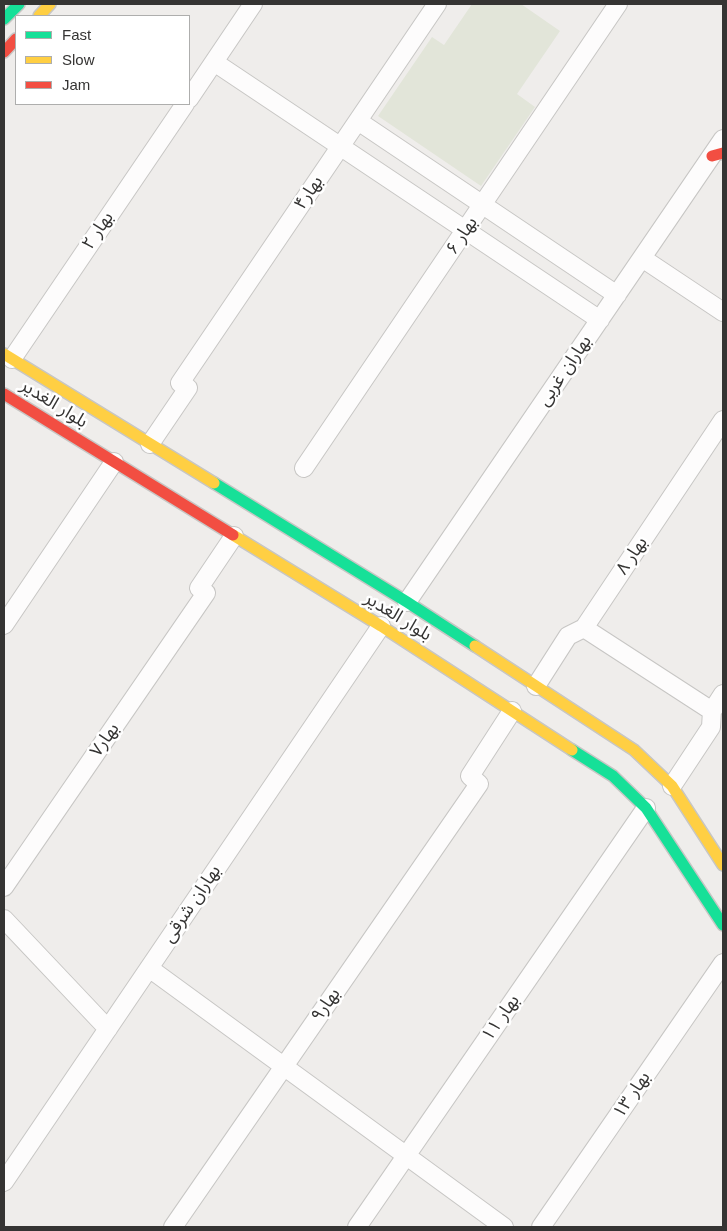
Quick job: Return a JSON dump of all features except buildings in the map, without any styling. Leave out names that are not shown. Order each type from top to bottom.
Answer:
[{"type":"main road","points":[[4,19],[19,4]]},
{"type":"main road","points":[[40,15],[50,4]]},
{"type":"main road","points":[[4,52],[15,40]]},
{"type":"main road","name":"بلوار الغدیر","points":[[8,357],[536,686],[631,753],[672,786],[723,866]]},
{"type":"main road","name":"بلوار الغدیر","points":[[4,394],[234,536],[384,623],[512,711],[615,773],[646,808],[723,925]]},
{"type":"street","points":[[190,98],[253,4]]},
{"type":"street","name":"بهار۴","points":[[150,444],[188,388],[180,383],[437,4]]},
{"type":"street","name":"بهار ۶","points":[[304,468],[618,4]]},
{"type":"street","points":[[214,62],[600,320]]},
{"type":"street","name":"بهار ۲","points":[[8,357],[184,105]]},
{"type":"street","points":[[358,121],[617,295]]},
{"type":"street","name":"بهاران غربی","points":[[404,605],[642,258],[718,154],[723,139]]},
{"type":"street","points":[[642,258],[723,312]]},
{"type":"street","name":"بهار ۸","points":[[536,686],[568,636],[584,628],[723,420]]},
{"type":"street","points":[[4,626],[114,462]]},
{"type":"street","name":"بهار۷","points":[[4,887],[206,593],[199,588],[234,536]]},
{"type":"street","name":"بهاران شرقی","points":[[4,1182],[384,623]]},
{"type":"street","points":[[584,628],[712,711]]},
{"type":"street","points":[[672,786],[711,727],[712,711],[723,694]]},
{"type":"street","name":"بهار۹","points":[[173,1227],[478,784],[470,776],[512,711]]},
{"type":"street","name":"بهار ۱۱","points":[[357,1227],[646,808]]},
{"type":"street","points":[[4,919],[108,1029]]},
{"type":"street","name":"بهار ۱۳","points":[[541,1227],[723,963]]},
{"type":"street","points":[[149,968],[504,1227]]},
{"type":"shaded area","points":[[472,4],[521,4],[560,31],[517,94],[535,107],[481,186],[378,116],[432,37],[444,45]]},
{"type":"traffic: fast","points":[[4,19],[19,4]]},
{"type":"traffic: fast","points":[[214,483],[475,646]]},
{"type":"traffic: fast","points":[[572,750],[613,776],[646,808],[723,925]]},
{"type":"traffic: slow","points":[[40,15],[50,4]]},
{"type":"traffic: slow","points":[[4,354],[214,483]]},
{"type":"traffic: slow","points":[[233,535],[381,626],[572,750]]},
{"type":"traffic: slow","points":[[475,646],[634,750],[672,786],[723,865]]},
{"type":"traffic: jam","points":[[4,52],[15,40]]},
{"type":"traffic: jam","points":[[712,156],[723,153]]},
{"type":"traffic: jam","points":[[4,394],[233,535]]}]
